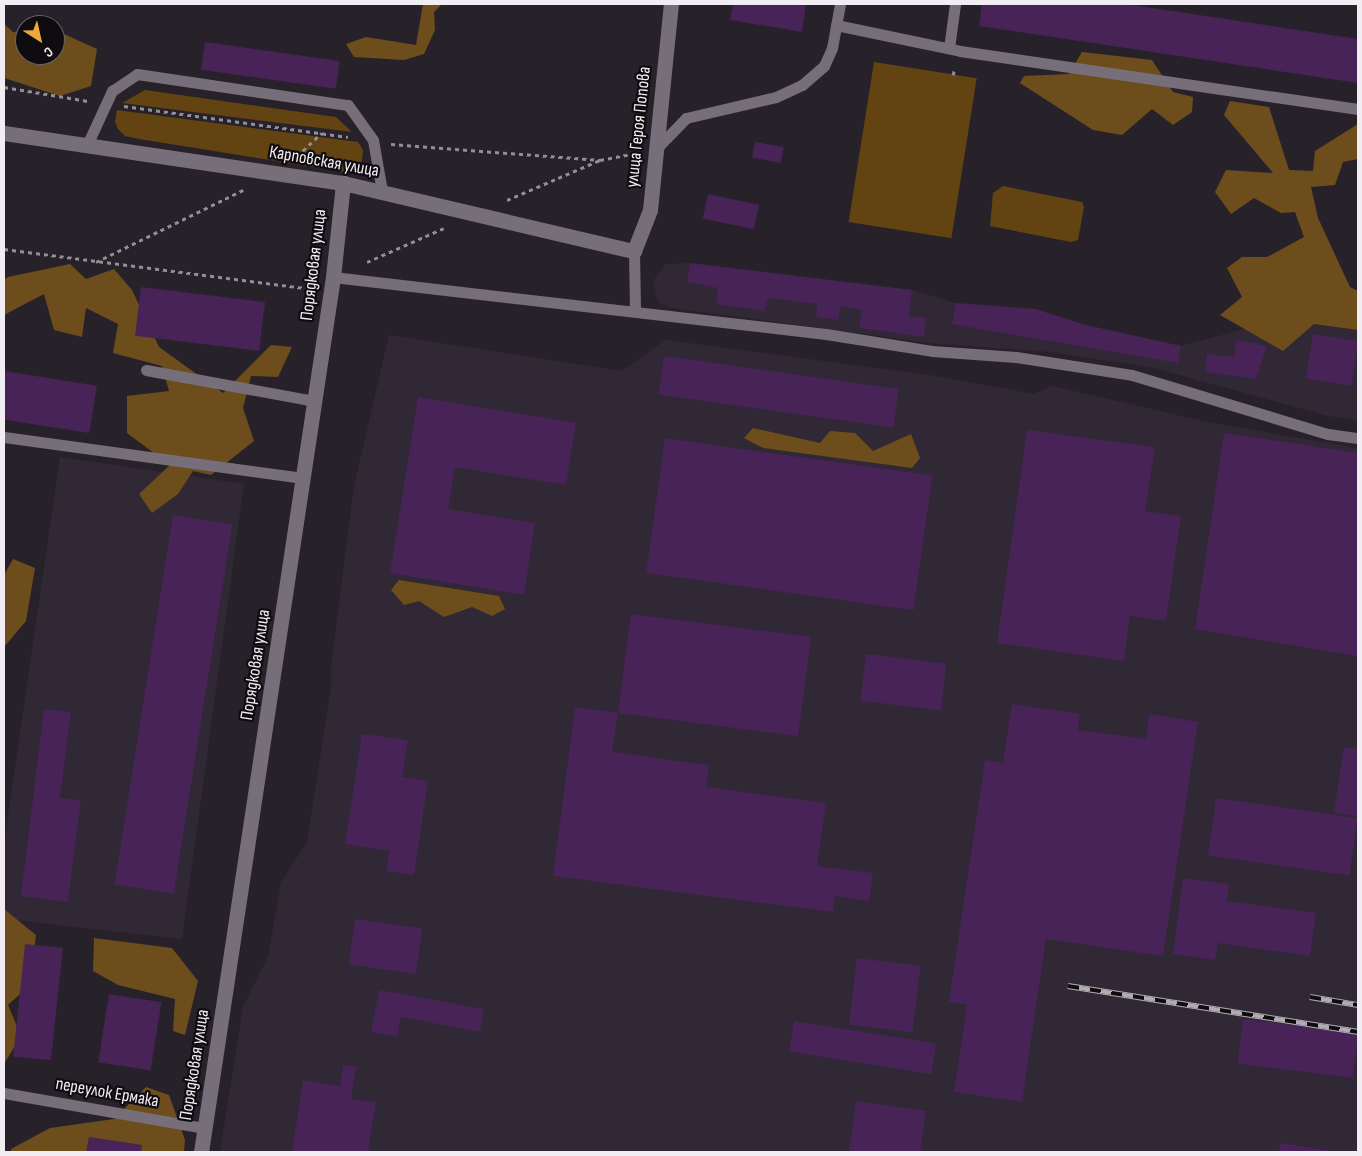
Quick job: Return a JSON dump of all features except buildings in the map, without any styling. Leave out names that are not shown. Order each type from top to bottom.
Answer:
[{"type":"street","name":"улица Героя Попова","points":[[634,251],[650,210],[671,4]]},
{"type":"street","name":"Карповская улица","points":[[4,133],[343,182],[634,251]]},
{"type":"street","name":"Порядковая улица","points":[[201,1152],[315,401],[333,277],[343,182]]},
{"type":"lane","points":[[656,149],[686,118],[776,98],[802,85],[824,66],[840,4]]},
{"type":"lane","points":[[949,48],[955,4]]},
{"type":"lane","points":[[836,25],[949,48],[1358,109]]},
{"type":"lane","points":[[87,145],[112,92],[137,74],[348,104],[373,140],[382,190]]},
{"type":"lane","points":[[634,251],[635,311]]},
{"type":"lane","points":[[333,277],[635,311],[932,351],[1016,357],[1132,375],[1328,434],[1358,438]]},
{"type":"lane","points":[[146,370],[315,401]]},
{"type":"lane","points":[[4,437],[303,478]]},
{"type":"lane","name":"переулок Ермака","points":[[4,1093],[205,1128]]},
{"type":"path","points":[[4,86],[106,104],[373,140],[600,160]]},
{"type":"path","points":[[96,262],[277,173],[322,133]]},
{"type":"path","points":[[4,249],[306,288],[600,160],[656,149]]},
{"type":"shaded area","points":[[423,4],[442,4],[434,12],[435,30],[424,54],[404,60],[354,57],[346,44],[366,37],[416,45]]},
{"type":"shaded area","points":[[4,24],[15,32],[15,65],[65,65],[65,35],[97,49],[91,86],[60,96],[4,78]]},
{"type":"shaded area","points":[[1082,52],[1152,60],[1173,92],[1193,97],[1192,112],[1173,125],[1152,109],[1122,135],[1093,130],[1020,83],[1024,76],[1069,74]]},
{"type":"shaded area","points":[[874,62],[977,78],[951,238],[849,222]]},
{"type":"shaded area","points":[[145,90],[336,117],[352,132],[122,103]]},
{"type":"shaded area","points":[[1230,101],[1269,107],[1289,170],[1313,171],[1315,151],[1358,124],[1358,159],[1343,162],[1335,185],[1311,187],[1318,218],[1350,287],[1358,291],[1358,330],[1314,324],[1283,351],[1220,315],[1242,297],[1227,268],[1242,257],[1267,257],[1304,237],[1295,212],[1281,213],[1254,198],[1231,214],[1215,192],[1226,170],[1273,173],[1224,115]]},
{"type":"shaded area","points":[[117,110],[358,142],[363,150],[362,161],[354,169],[345,172],[139,139],[125,136],[118,129],[115,122]]},
{"type":"shaded area","points":[[1003,186],[1082,202],[1084,207],[1078,240],[1071,242],[990,226],[993,193]]},
{"type":"shaded area","points":[[690,263],[912,290],[956,303],[1035,309],[1086,325],[1181,346],[1358,298],[1358,420],[1328,416],[1154,368],[1051,352],[931,343],[672,308],[658,302],[653,281],[666,264]]},
{"type":"shaded area","points":[[70,264],[86,279],[114,269],[132,290],[159,347],[223,393],[271,345],[292,347],[278,377],[251,376],[243,408],[254,441],[211,475],[193,471],[178,494],[152,513],[139,494],[170,465],[127,433],[127,396],[169,391],[162,366],[113,353],[118,324],[86,308],[82,337],[54,330],[44,294],[4,315],[4,280],[8,277]]},
{"type":"shaded area","points":[[389,335],[622,371],[666,340],[936,376],[1034,394],[1052,386],[1212,423],[1358,448],[1358,1152],[220,1152],[243,1007],[268,957],[281,882],[307,842],[331,688],[331,666],[354,486]]},
{"type":"shaded area","points":[[753,428],[820,443],[830,431],[855,433],[873,451],[911,434],[920,458],[912,468],[763,448],[744,438]]},
{"type":"shaded area","points":[[60,457],[244,484],[182,939],[4,919],[4,844]]},
{"type":"shaded area","points":[[13,559],[35,568],[26,621],[4,647],[4,575]]},
{"type":"shaded area","points":[[399,580],[499,596],[505,609],[492,616],[472,607],[444,617],[419,601],[404,605],[391,590]]},
{"type":"shaded area","points":[[4,909],[36,935],[30,985],[8,1005],[21,1036],[4,1064]]},
{"type":"shaded area","points":[[94,938],[172,948],[198,981],[185,1035],[173,1031],[175,999],[118,985],[93,971]]},
{"type":"shaded area","points":[[146,1087],[169,1095],[185,1140],[184,1152],[11,1152],[11,1149],[50,1128],[114,1119]]},
{"type":"railway","points":[[1068,986],[1358,1032]]},
{"type":"railway","points":[[1310,997],[1358,1005]]}]
